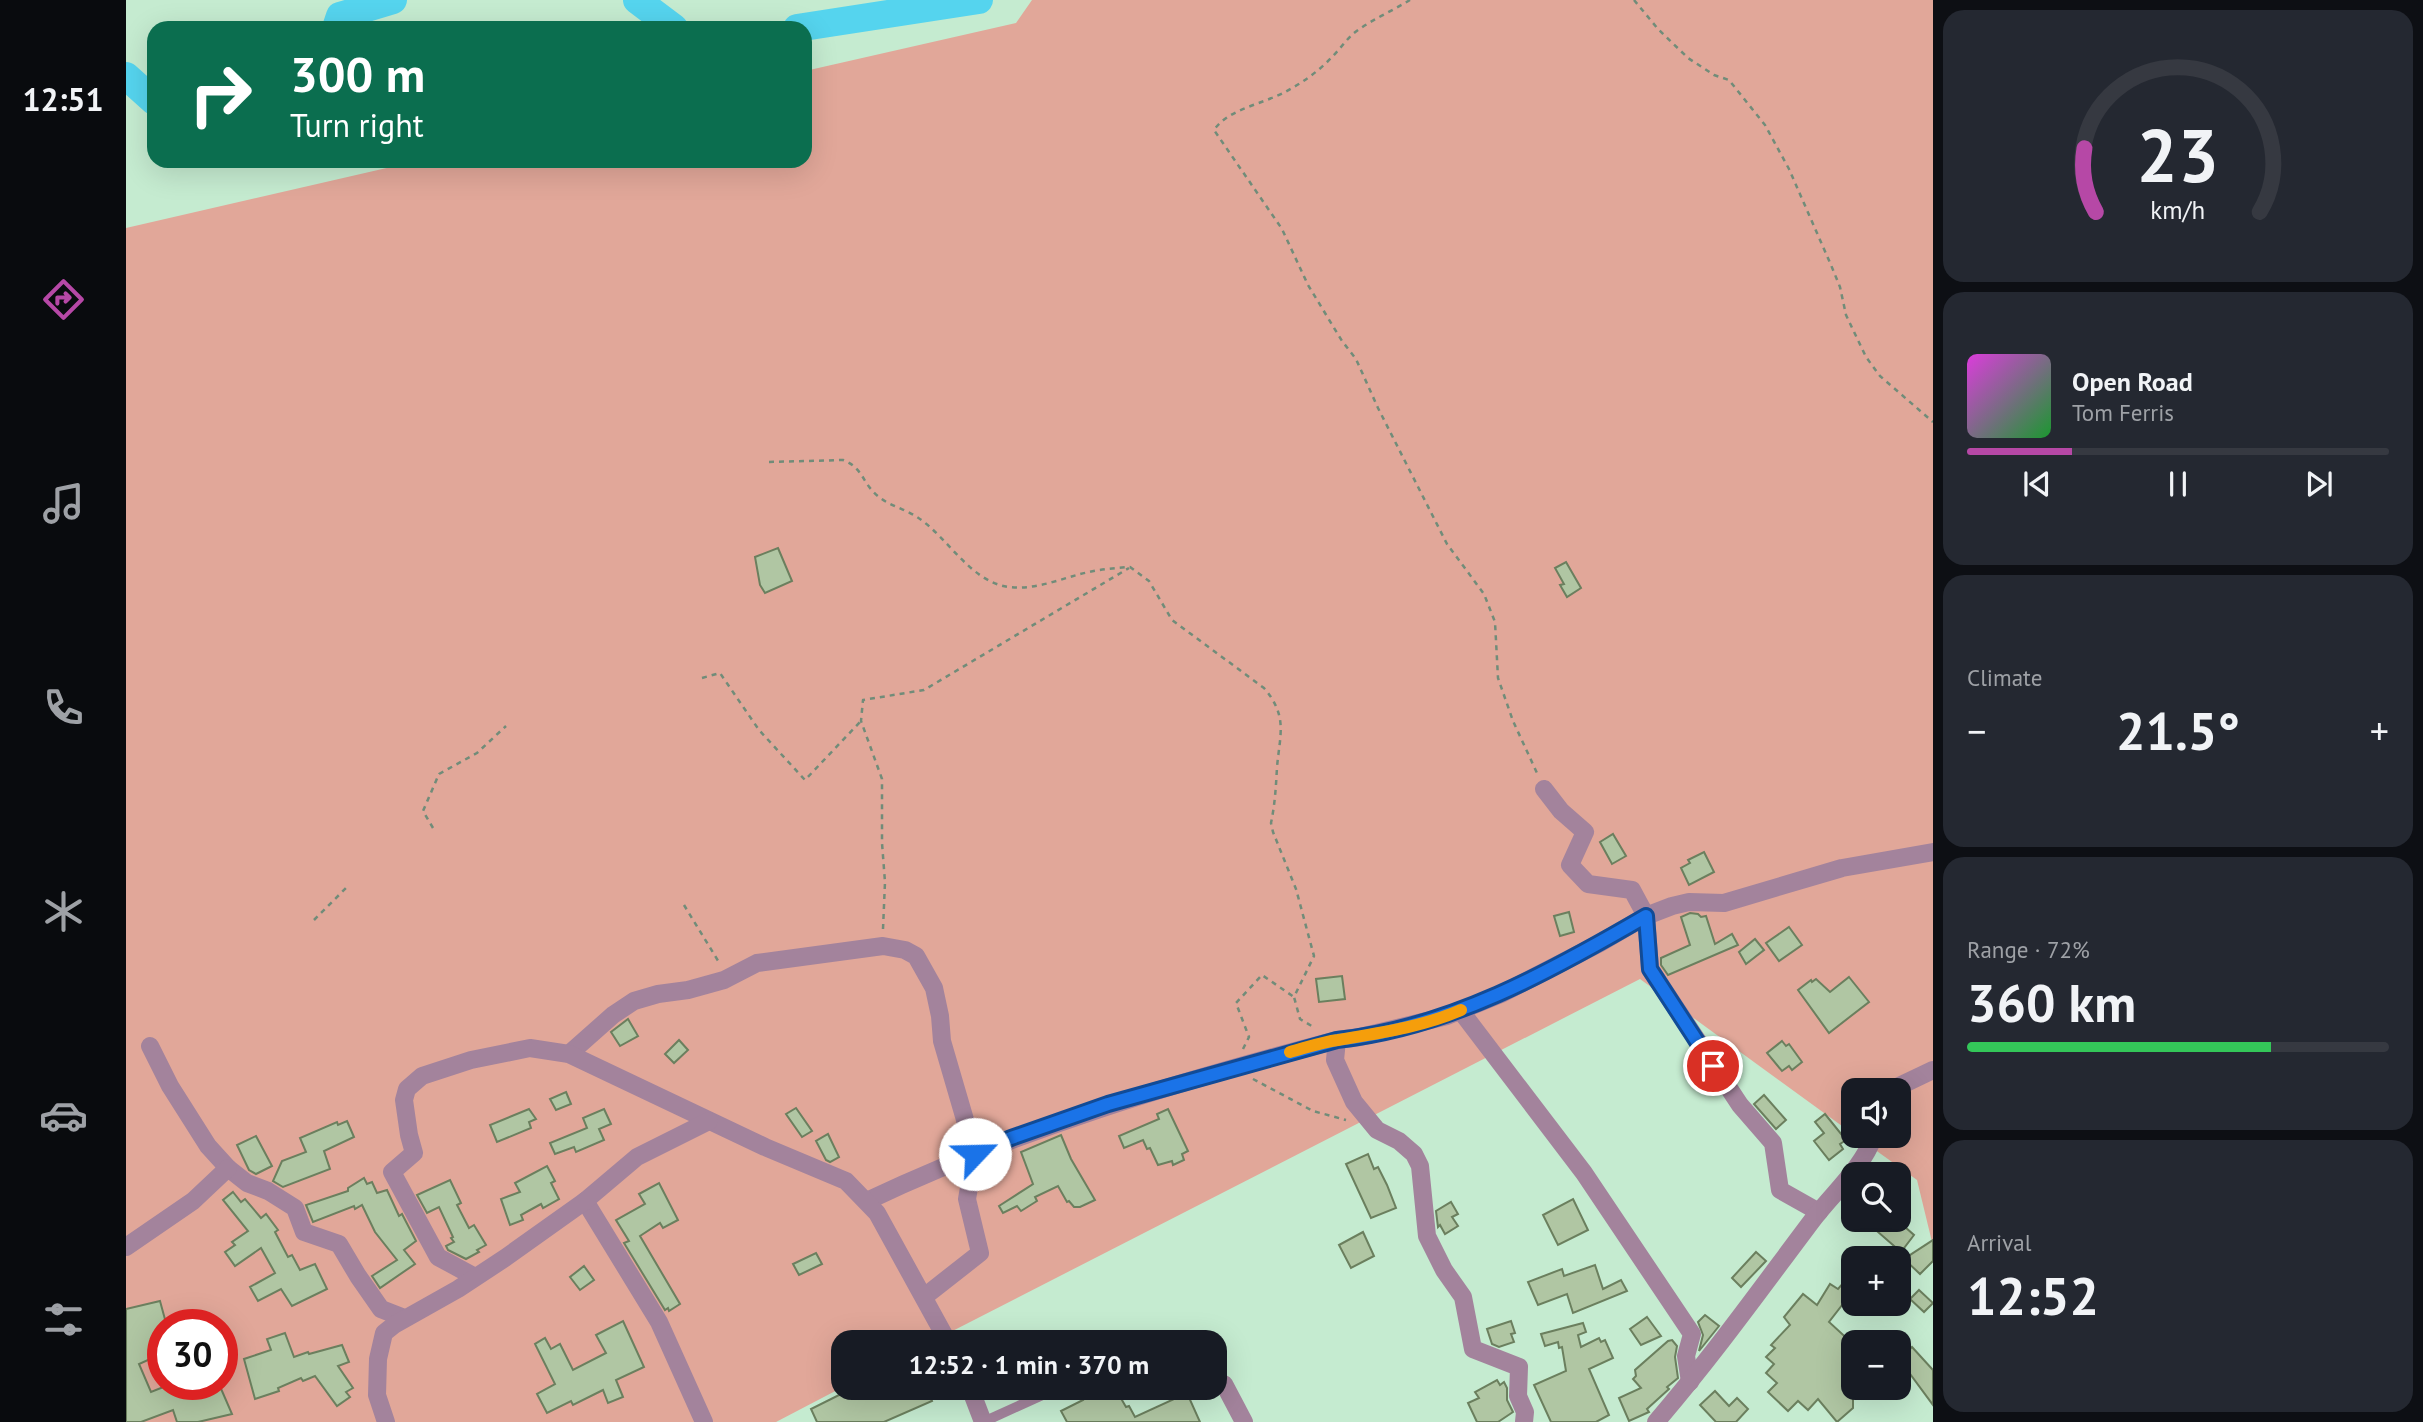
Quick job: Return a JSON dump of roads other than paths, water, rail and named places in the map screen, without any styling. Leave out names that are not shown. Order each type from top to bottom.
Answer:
[{"type":"street","points":[[1544,789],[1561,811],[1585,832],[1570,865],[1588,884],[1632,890],[1646,916],[1650,969],[1740,1105],[1773,1143],[1780,1190],[1819,1212]]},
{"type":"street","points":[[867,1201],[1011,1138],[1108,1104],[1337,1040],[1407,1027],[1460,1010],[1501,994],[1646,916],[1681,903],[1724,903],[1842,868],[1933,852]]},
{"type":"street","points":[[569,1054],[613,1015],[634,1001],[724,980],[757,963],[883,946],[905,950],[916,956],[934,988],[942,1041],[975,1154],[967,1199],[980,1253],[924,1297]]},
{"type":"street","points":[[1460,1010],[1584,1172],[1692,1334],[1686,1356],[1690,1382]]},
{"type":"street","points":[[1337,1040],[1335,1060],[1354,1102],[1377,1130],[1399,1141],[1414,1154],[1420,1166],[1427,1236],[1444,1270],[1463,1297],[1473,1349],[1519,1367],[1518,1396],[1525,1412],[1524,1422]]},
{"type":"street","points":[[150,1046],[190,1121],[228,1168],[247,1183],[268,1191],[295,1208],[304,1233],[339,1244],[381,1309],[384,1333],[378,1359],[377,1395],[386,1422]]},
{"type":"street","points":[[475,1278],[438,1257],[392,1172],[414,1153],[404,1110],[407,1089],[422,1076],[471,1060],[530,1048],[569,1054],[765,1147],[846,1181],[867,1201],[888,1232],[942,1330]]},
{"type":"street","points":[[1911,1080],[1933,1070]]},
{"type":"street","points":[[384,1333],[404,1318],[475,1278],[585,1201],[637,1157],[709,1121]]},
{"type":"street","points":[[1656,1422],[1690,1382],[1819,1212],[1852,1174],[1867,1148]]},
{"type":"street","points":[[126,1247],[193,1201],[228,1168]]},
{"type":"street","points":[[585,1201],[659,1322],[704,1422]]},
{"type":"street","points":[[381,1309],[404,1318]]},
{"type":"street","points":[[1227,1390],[1244,1422]]},
{"type":"street","points":[[975,1400],[983,1422]]},
{"type":"lane","points":[[983,1422],[1032,1400]]},
{"type":"waterway","points":[[338,21],[340,16],[393,0]]},
{"type":"waterway","points":[[637,0],[665,21]]},
{"type":"waterway","points":[[812,26],[979,0]]},
{"type":"waterway","points":[[126,76],[147,95]]}]
